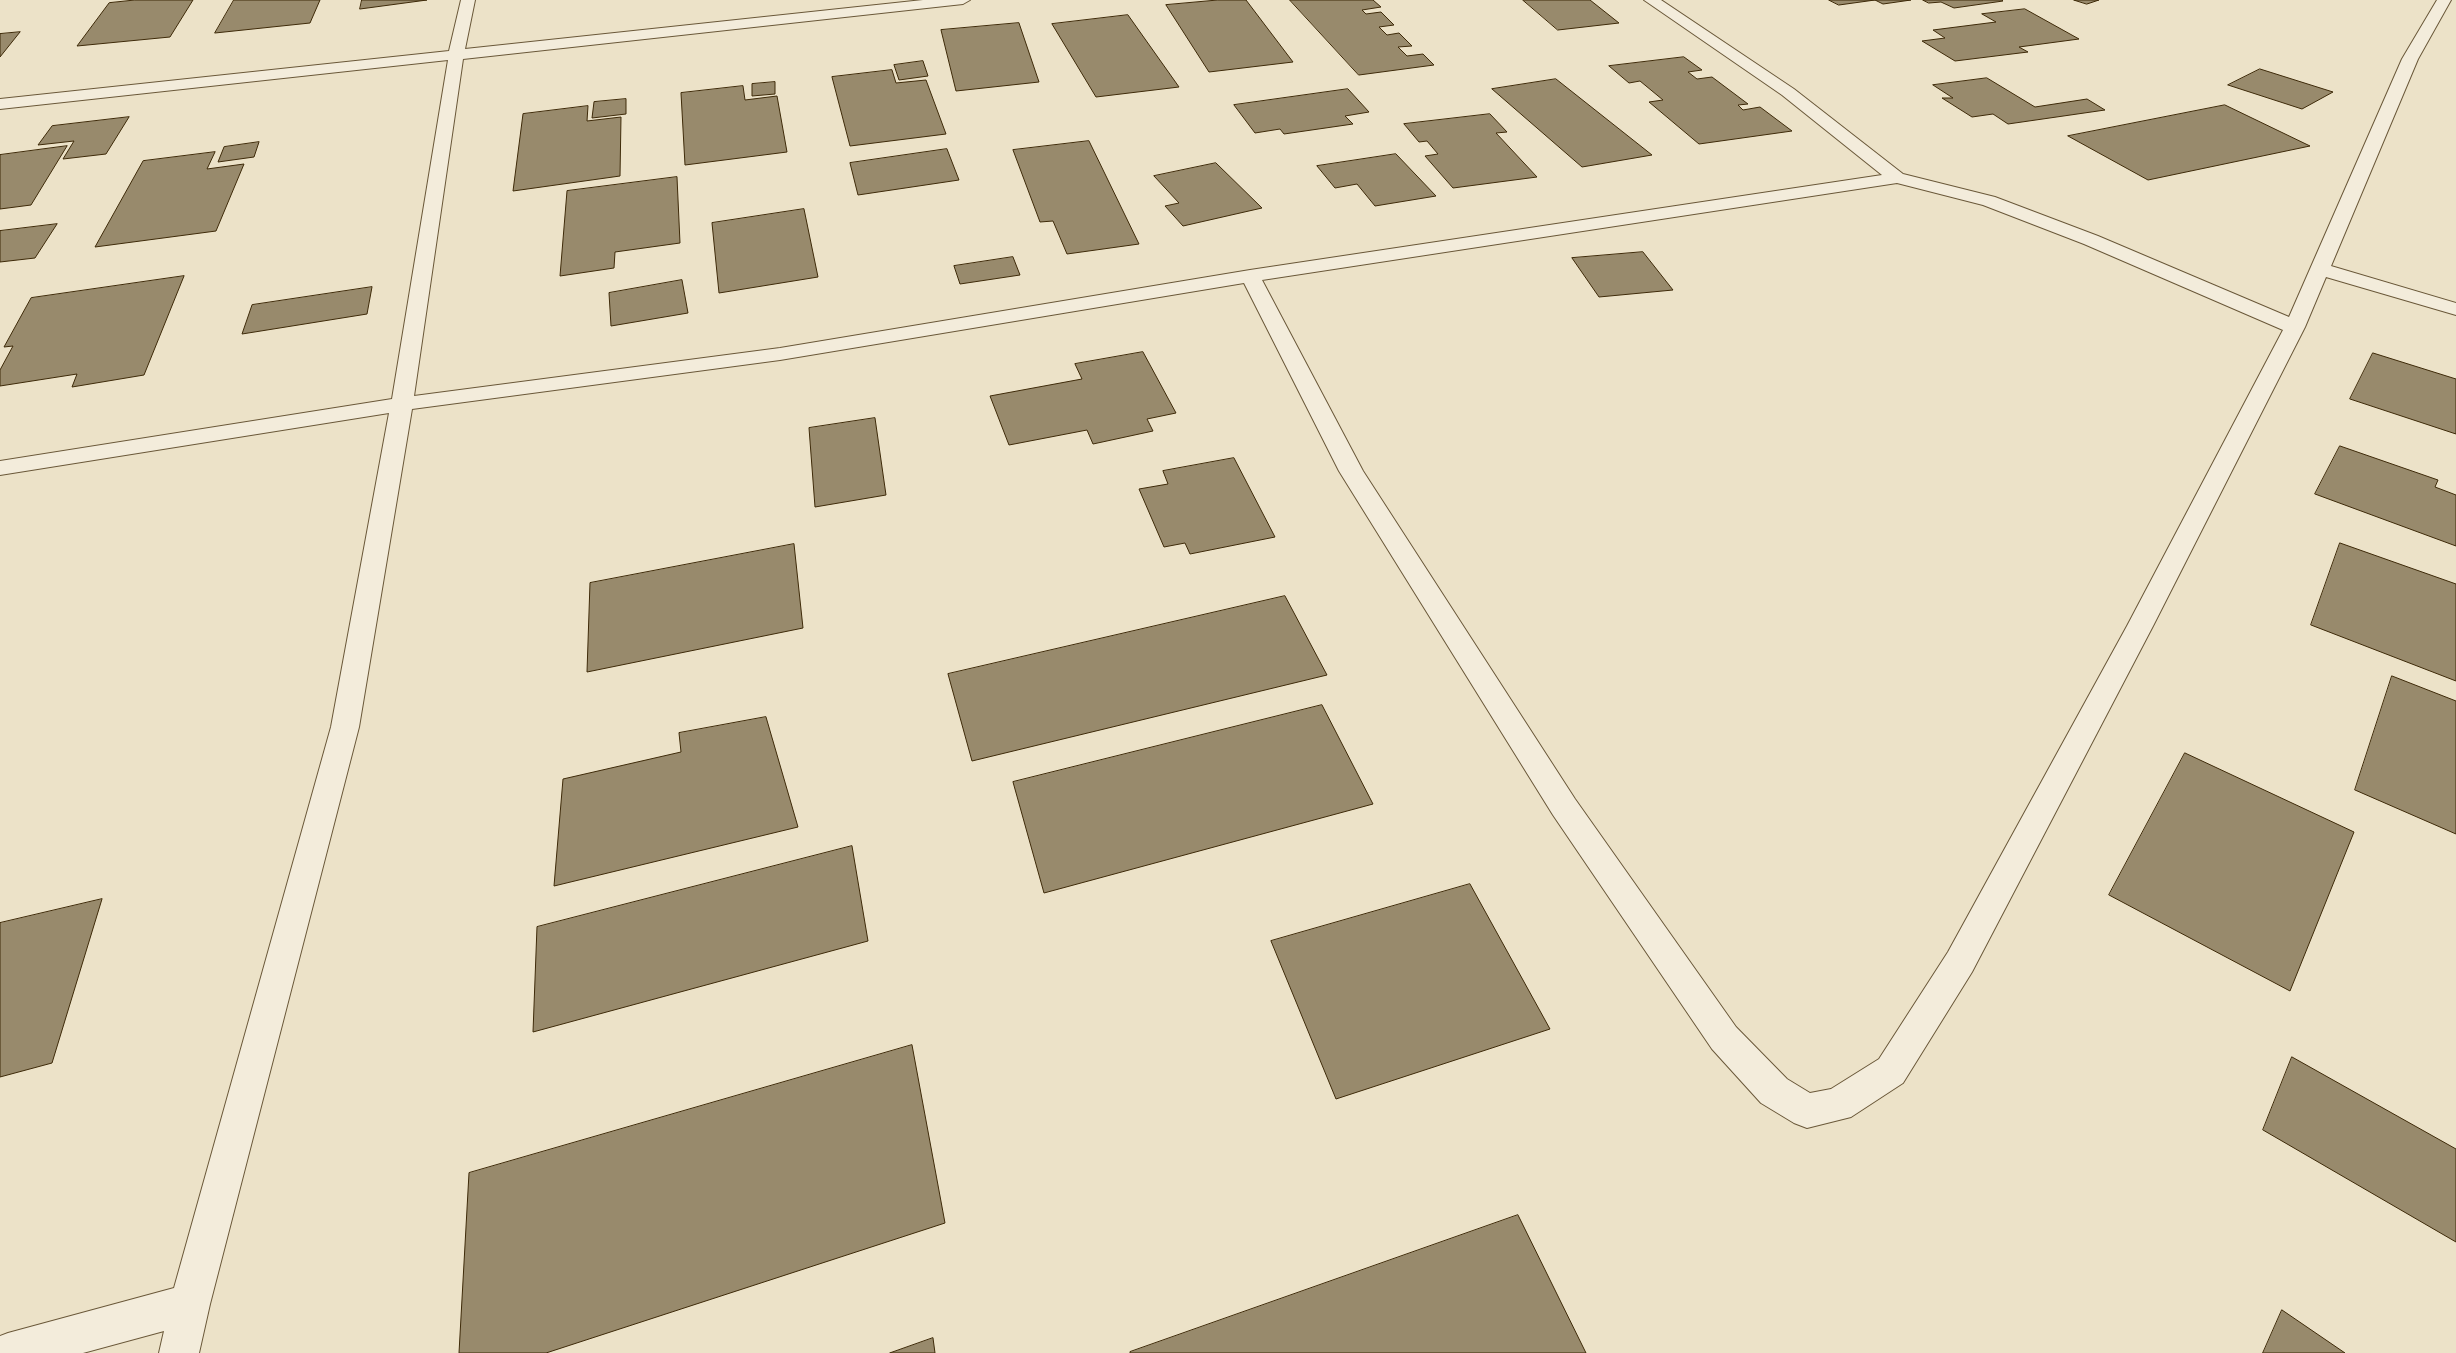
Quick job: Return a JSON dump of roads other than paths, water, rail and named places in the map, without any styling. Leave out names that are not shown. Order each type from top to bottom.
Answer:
[{"type":"street","points":[[179,1353],[190,1304],[345,728],[402,404],[456,56],[468,0]]},
{"type":"street","points":[[0,104],[963,0]]},
{"type":"street","points":[[1651,0],[1788,92],[1898,178]]},
{"type":"street","points":[[1250,276],[1351,470],[1564,807],[1724,1038],[1774,1091],[1807,1111],[1838,1105],[1891,1071],[1960,962],[2145,618],[2295,327],[2410,59],[2444,0]]},
{"type":"street","points":[[0,468],[402,404],[780,354],[1250,276],[1898,178],[1989,201],[2091,240],[2295,327]]},
{"type":"street","points":[[2320,270],[2456,309]]},
{"type":"street","points":[[8,1353],[190,1304]]}]
